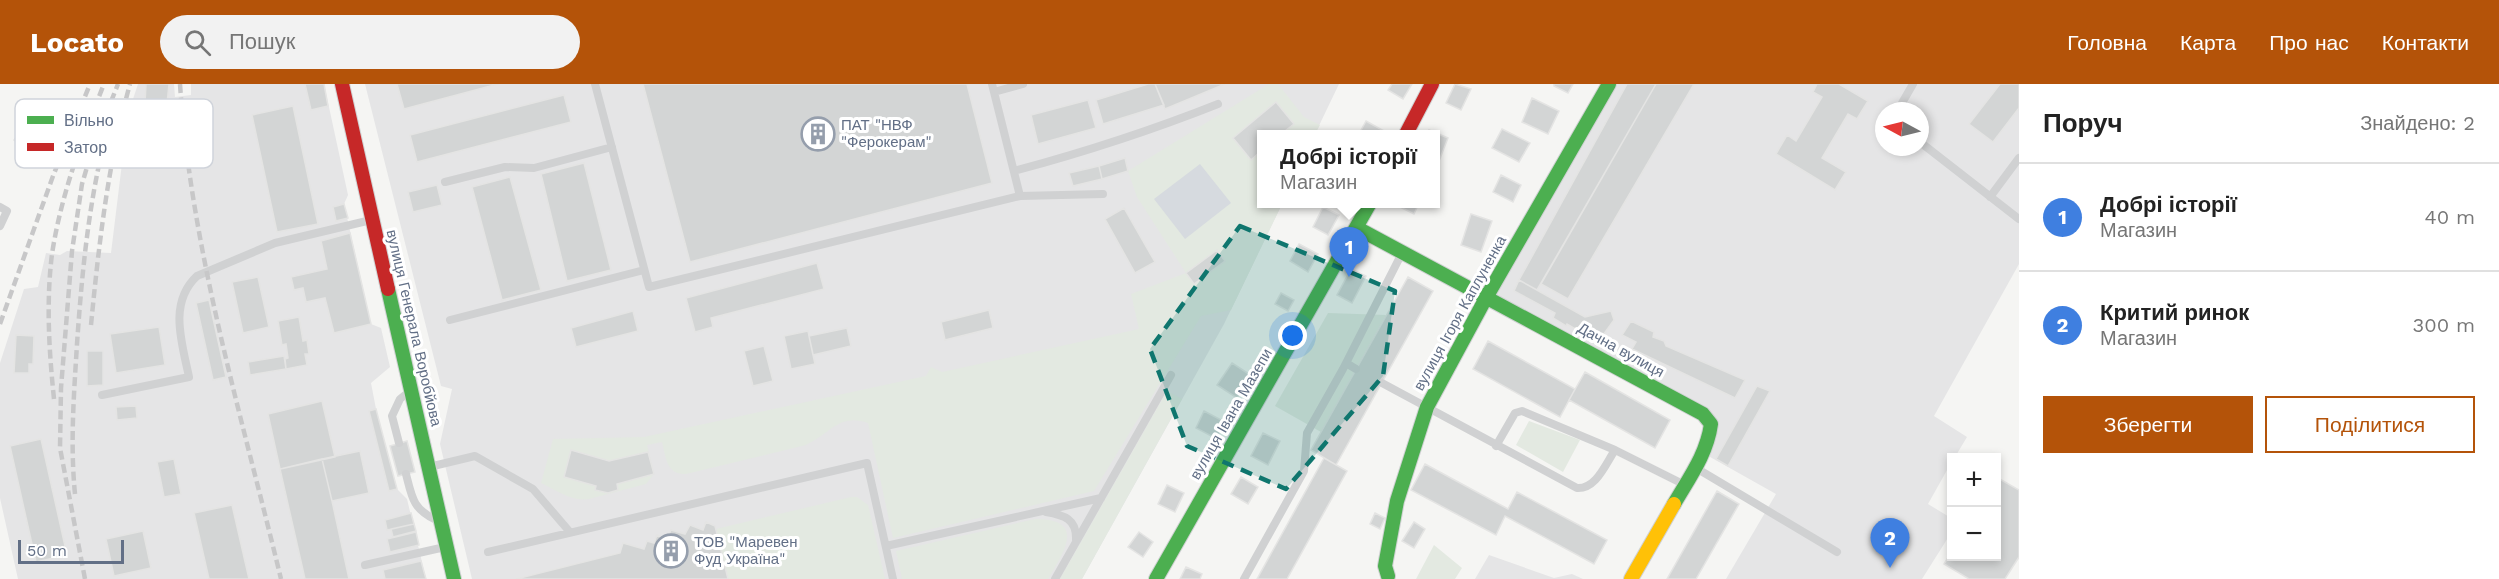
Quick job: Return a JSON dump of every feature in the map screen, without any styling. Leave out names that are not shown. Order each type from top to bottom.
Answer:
[{"type":"street","name":"вулиця Генерала Воробйова","points":[[342,84],[454,579]]},
{"type":"street","points":[[1409,130],[1432,84]]},
{"type":"street","name":"вулиця Ігоря Каплуненка","points":[[1388,576],[1385,566],[1397,501],[1427,408],[1487,296],[1609,84]]},
{"type":"street","name":"вулиця Івана Мазепи","points":[[1156,579],[1368,208]]},
{"type":"street","name":"Дачна вулиця","points":[[1357,228],[1703,414],[1711,424],[1709,438],[1695,467],[1631,579]]},
{"type":"lane","points":[[595,84],[649,286],[1020,196],[1103,194]]},
{"type":"lane","points":[[1020,196],[993,88],[1023,84]]},
{"type":"lane","points":[[1903,102],[1913,84]]},
{"type":"lane","points":[[1014,171],[1154,130],[1218,104]]},
{"type":"lane","points":[[445,182],[505,167],[534,168],[612,147]]},
{"type":"lane","points":[[1929,149],[2019,219]]},
{"type":"lane","points":[[1990,197],[2019,158]]},
{"type":"lane","points":[[0,207],[7,211],[0,226]]},
{"type":"lane","points":[[102,395],[189,377],[180,333],[179,314],[182,295],[188,284],[197,276],[275,243],[372,219]]},
{"type":"lane","points":[[1244,579],[1304,471],[1307,434],[1402,252]]},
{"type":"lane","points":[[450,320],[645,270]]},
{"type":"lane","points":[[1346,363],[1356,369]]},
{"type":"lane","points":[[1055,579],[1171,375]]},
{"type":"lane","points":[[1382,383],[1576,488],[1585,489],[1593,483],[1615,450]]},
{"type":"lane","points":[[399,443],[392,416],[400,399],[411,390]]},
{"type":"lane","points":[[1496,446],[1515,413],[1522,411],[1615,450],[1685,485]]},
{"type":"lane","points":[[428,467],[475,456],[533,489],[569,531]]},
{"type":"lane","points":[[488,552],[569,531],[867,463],[893,579]]},
{"type":"lane","points":[[1695,467],[1838,552]]},
{"type":"lane","points":[[406,474],[412,499],[418,508],[440,522]]},
{"type":"lane","points":[[886,546],[1101,498]]},
{"type":"lane","points":[[1040,512],[1068,518],[1076,531],[1076,542]]},
{"type":"lane","points":[[365,565],[446,547]]},
{"type":"highlighted area","points":[[1240,226],[1395,291],[1383,376],[1286,489],[1187,446],[1150,349]]},
{"type":"shaded area","points":[[138,84],[174,84],[175,97],[191,95],[191,84],[324,84],[348,195],[344,204],[371,324],[381,328],[390,367],[371,383],[376,409],[397,489],[407,499],[426,579],[18,579],[0,498],[0,363],[24,289],[38,287],[46,253],[60,255],[67,251],[111,253],[121,168],[213,168],[213,99],[133,99]]},
{"type":"shaded area","points":[[365,84],[1339,84],[1317,130],[1257,130],[1257,208],[1280,208],[1224,324],[1082,579],[472,579],[440,444],[452,389],[441,386]]},
{"type":"shaded area","points":[[1269,84],[1278,84],[1304,117],[1320,125],[1317,130],[1257,130],[1257,208],[1280,208],[1231,310],[1201,316],[1094,491],[893,538],[868,423],[858,421],[849,421],[835,426],[806,445],[686,474],[674,472],[668,464],[662,442],[647,445],[654,474],[646,484],[589,499],[570,497],[541,483],[553,439],[644,437],[926,376],[931,367],[942,372],[1139,329],[1131,294],[1186,273],[1137,197],[1128,171]]},
{"type":"shaded area","points":[[1609,84],[2019,84],[2019,264],[1934,416],[1967,437],[1957,453],[1947,453],[1947,470],[1928,504],[1947,516],[1947,539],[1922,579],[1726,579],[1776,494],[1703,453],[1711,425],[1487,296]]},
{"type":"shaded area","points":[[1200,164],[1231,203],[1185,239],[1154,199]]},
{"type":"shaded area","points":[[1328,313],[1386,315],[1321,432],[1275,406]]},
{"type":"shaded area","points":[[1167,391],[1182,399],[1082,579],[1060,579]]},
{"type":"shaded area","points":[[1529,421],[1580,440],[1563,472],[1516,445]]},
{"type":"shaded area","points":[[857,497],[868,505],[885,579],[728,579],[716,529]]},
{"type":"shaded area","points":[[1035,519],[1051,520],[1061,525],[1066,531],[1065,548],[1048,579],[902,579],[896,551]]},
{"type":"shaded area","points":[[1434,545],[1462,568],[1455,579],[1416,579]]},
{"type":"shaded area","points":[[1489,555],[1554,578],[1572,574],[1583,579],[1475,579]]},
{"type":"building","points":[[146,84],[169,84],[168,99],[145,99]]},
{"type":"building","points":[[305,84],[324,84],[328,106],[311,110]]},
{"type":"building","points":[[397,84],[498,84],[404,109]]},
{"type":"building","name":"ПАТ \"НВФ \"Ферокерам\"","points":[[643,84],[967,84],[992,183],[690,262]]},
{"type":"building","points":[[1148,84],[1155,84],[1164,105],[1103,124],[1096,100]]},
{"type":"building","points":[[1155,84],[1225,84],[1165,109]]},
{"type":"building","points":[[1392,84],[1412,84],[1403,99],[1388,90]]},
{"type":"building","points":[[1455,84],[1471,89],[1461,110],[1446,103]]},
{"type":"building","points":[[1554,84],[1573,84],[1568,93]]},
{"type":"building","points":[[1627,84],[1656,84],[1537,290],[1519,280]]},
{"type":"building","points":[[1656,84],[1694,84],[1568,299],[1541,284]]},
{"type":"building","points":[[1817,84],[1839,84],[1868,101],[1857,119],[1848,114],[1822,158],[1846,172],[1835,190],[1776,154],[1787,135],[1796,141],[1822,97],[1813,92]]},
{"type":"building","points":[[2000,84],[2019,84],[2019,108],[1993,142],[1969,124]]},
{"type":"building","points":[[564,95],[571,122],[417,162],[410,135]]},
{"type":"building","points":[[1532,98],[1559,111],[1548,134],[1522,122]]},
{"type":"building","points":[[1088,100],[1096,128],[1038,144],[1031,115]]},
{"type":"building","points":[[1276,102],[1294,124],[1286,130],[1257,130],[1257,155],[1251,160],[1233,138]]},
{"type":"building","points":[[293,106],[318,224],[277,232],[252,115]]},
{"type":"building","points":[[1366,121],[1382,130],[1361,130]]},
{"type":"building","points":[[1502,129],[1530,143],[1519,162],[1492,148]]},
{"type":"building","points":[[1440,135],[1448,138],[1440,158]]},
{"type":"building","points":[[1125,158],[1128,171],[1102,179],[1099,166]]},
{"type":"building","points":[[584,163],[611,270],[567,281],[541,174]]},
{"type":"building","points":[[1099,166],[1102,179],[1073,186],[1069,173]]},
{"type":"building","points":[[1501,175],[1521,185],[1513,202],[1493,192]]},
{"type":"building","points":[[510,177],[541,290],[502,300],[472,187]]},
{"type":"building","points":[[437,185],[442,205],[413,212],[408,192]]},
{"type":"building","points":[[344,204],[348,218],[336,221],[333,207]]},
{"type":"building","points":[[1124,208],[1155,262],[1135,273],[1105,219]]},
{"type":"building","points":[[1322,208],[1339,215],[1328,235],[1313,227]]},
{"type":"building","points":[[1402,208],[1417,208],[1414,214]]},
{"type":"building","points":[[1471,214],[1492,221],[1481,252],[1461,245]]},
{"type":"building","points":[[350,233],[371,324],[334,333],[325,298],[306,302],[303,288],[294,290],[291,277],[327,269],[321,241]]},
{"type":"building","points":[[1299,244],[1318,254],[1308,272],[1290,261]]},
{"type":"building","points":[[1217,250],[1225,261],[1194,284],[1186,273]]},
{"type":"building","points":[[817,263],[824,289],[711,318],[713,327],[695,332],[686,298]]},
{"type":"building","points":[[1351,269],[1366,276],[1352,303],[1337,295]]},
{"type":"building","points":[[258,277],[269,327],[243,333],[232,282]]},
{"type":"building","points":[[1408,277],[1433,291],[1336,465],[1311,450]]},
{"type":"building","points":[[1519,280],[1585,317],[1611,311],[1614,320],[1598,342],[1567,324],[1566,326],[1553,318],[1555,313],[1514,291]]},
{"type":"building","points":[[1281,293],[1294,300],[1288,311],[1275,304]]},
{"type":"building","points":[[209,300],[226,377],[213,380],[196,303]]},
{"type":"building","points":[[989,310],[993,328],[945,340],[941,322]]},
{"type":"building","points":[[633,311],[638,331],[576,347],[571,328]]},
{"type":"building","points":[[299,317],[303,341],[307,340],[309,354],[305,354],[307,365],[286,369],[285,359],[288,358],[286,344],[282,345],[278,321]]},
{"type":"building","points":[[1631,321],[1654,332],[1653,337],[1664,341],[1666,346],[1745,380],[1735,398],[1632,349],[1636,342],[1622,335]]},
{"type":"building","points":[[159,327],[165,365],[116,373],[110,334]]},
{"type":"building","points":[[847,328],[851,346],[813,355],[809,336]]},
{"type":"building","points":[[808,331],[815,364],[791,369],[784,336]]},
{"type":"building","points":[[16,335],[34,336],[33,364],[29,364],[29,373],[14,373]]},
{"type":"building","points":[[1488,341],[1575,389],[1560,417],[1473,369]]},
{"type":"building","points":[[764,346],[773,381],[753,386],[744,351]]},
{"type":"building","points":[[87,351],[103,351],[103,385],[87,386]]},
{"type":"building","points":[[284,356],[286,369],[250,375],[248,362]]},
{"type":"building","points":[[1232,363],[1252,376],[1237,398],[1217,385]]},
{"type":"building","points":[[1585,372],[1670,420],[1655,448],[1569,400]]},
{"type":"building","points":[[1757,386],[1770,391],[1728,466],[1716,459]]},
{"type":"building","points":[[322,401],[335,457],[280,469],[268,414]]},
{"type":"building","points":[[136,406],[137,418],[117,420],[116,407]]},
{"type":"building","points":[[376,409],[397,489],[389,491],[369,411]]},
{"type":"building","points":[[1204,411],[1225,422],[1217,439],[1196,428]]},
{"type":"building","points":[[1263,433],[1280,441],[1268,465],[1251,456]]},
{"type":"building","points":[[41,439],[67,555],[36,562],[10,446]]},
{"type":"building","points":[[407,441],[415,472],[398,476],[390,446]]},
{"type":"building","points":[[571,450],[609,461],[648,452],[654,474],[617,484],[618,490],[608,493],[595,490],[596,486],[564,477]]},
{"type":"building","points":[[360,451],[369,493],[332,501],[322,459]]},
{"type":"building","points":[[1324,458],[1347,471],[1287,579],[1257,579]]},
{"type":"building","points":[[174,459],[181,494],[164,497],[157,462]]},
{"type":"building","points":[[322,459],[349,579],[305,579],[280,469]]},
{"type":"building","points":[[1425,464],[1508,509],[1517,492],[1607,540],[1594,564],[1505,516],[1496,535],[1411,490]]},
{"type":"building","points":[[1241,477],[1258,487],[1248,504],[1231,494]]},
{"type":"building","points":[[2001,480],[2019,490],[2019,557],[2005,579],[1969,579],[1944,564],[1947,559],[1947,561],[2001,561]]},
{"type":"building","points":[[1167,485],[1184,493],[1175,512],[1158,504]]},
{"type":"building","points":[[1717,491],[1739,504],[1696,579],[1667,579]]},
{"type":"building","points":[[232,505],[249,579],[209,579],[194,513]]},
{"type":"building","points":[[411,513],[414,524],[387,530],[385,520]]},
{"type":"building","points":[[1375,513],[1385,518],[1380,529],[1370,524]]},
{"type":"building","name":"ТОВ \"Маревен Фуд Україна\"","points":[[706,522],[715,526],[728,579],[516,579],[620,553],[623,543],[644,549],[647,541],[654,543],[657,535],[667,539],[671,530],[685,534],[690,525],[703,530]]},
{"type":"building","points":[[1414,522],[1425,529],[1414,548],[1402,541]]},
{"type":"building","points":[[414,524],[416,531],[393,537],[391,529]]},
{"type":"building","points":[[143,531],[151,568],[114,576],[106,539]]},
{"type":"building","points":[[416,532],[419,545],[390,552],[387,539]]},
{"type":"building","points":[[1139,532],[1153,542],[1143,557],[1128,547]]},
{"type":"building","points":[[421,561],[426,579],[385,579],[383,570]]},
{"type":"building","points":[[1186,567],[1202,574],[1200,579],[1180,579]]},
{"type":"railway","points":[[84,99],[90,84]]},
{"type":"railway","points":[[98,99],[104,84]]},
{"type":"railway","points":[[112,99],[118,84]]},
{"type":"railway","points":[[126,99],[130,84]]},
{"type":"railway","points":[[180,84],[181,99]]},
{"type":"railway","points":[[0,324],[56,168]]},
{"type":"railway","points":[[54,399],[49,326],[52,254],[73,168]]},
{"type":"railway","points":[[85,579],[60,448],[61,388],[72,251],[82,184],[87,168]]},
{"type":"railway","points":[[75,494],[73,419],[77,344],[87,235],[98,168]]},
{"type":"railway","points":[[91,325],[111,168]]},
{"type":"railway","points":[[189,168],[220,333],[281,579]]},
{"type":"traffic: fast","points":[[1388,576],[1385,566],[1397,501],[1427,407],[1487,296],[1609,84]]},
{"type":"traffic: fast","points":[[1156,579],[1367,208]]},
{"type":"traffic: fast","points":[[1357,228],[1703,414],[1711,424],[1706,446],[1674,504]]},
{"type":"traffic: fast","points":[[388,289],[454,579]]},
{"type":"traffic: slow","points":[[1631,579],[1674,504]]},
{"type":"traffic: jam","points":[[342,84],[388,289]]},
{"type":"traffic: jam","points":[[1408,130],[1432,84]]},
{"type":"place","name":"ПАТ \"НВФ \"Ферокерам\"","points":[[818,134]]},
{"type":"place","name":"Добрі історії","points":[[1349,277]]},
{"type":"place","name":"ТОВ \"Маревен Фуд Україна\"","points":[[671,551]]},
{"type":"place","name":"Критий ринок","points":[[1890,568]]}]
